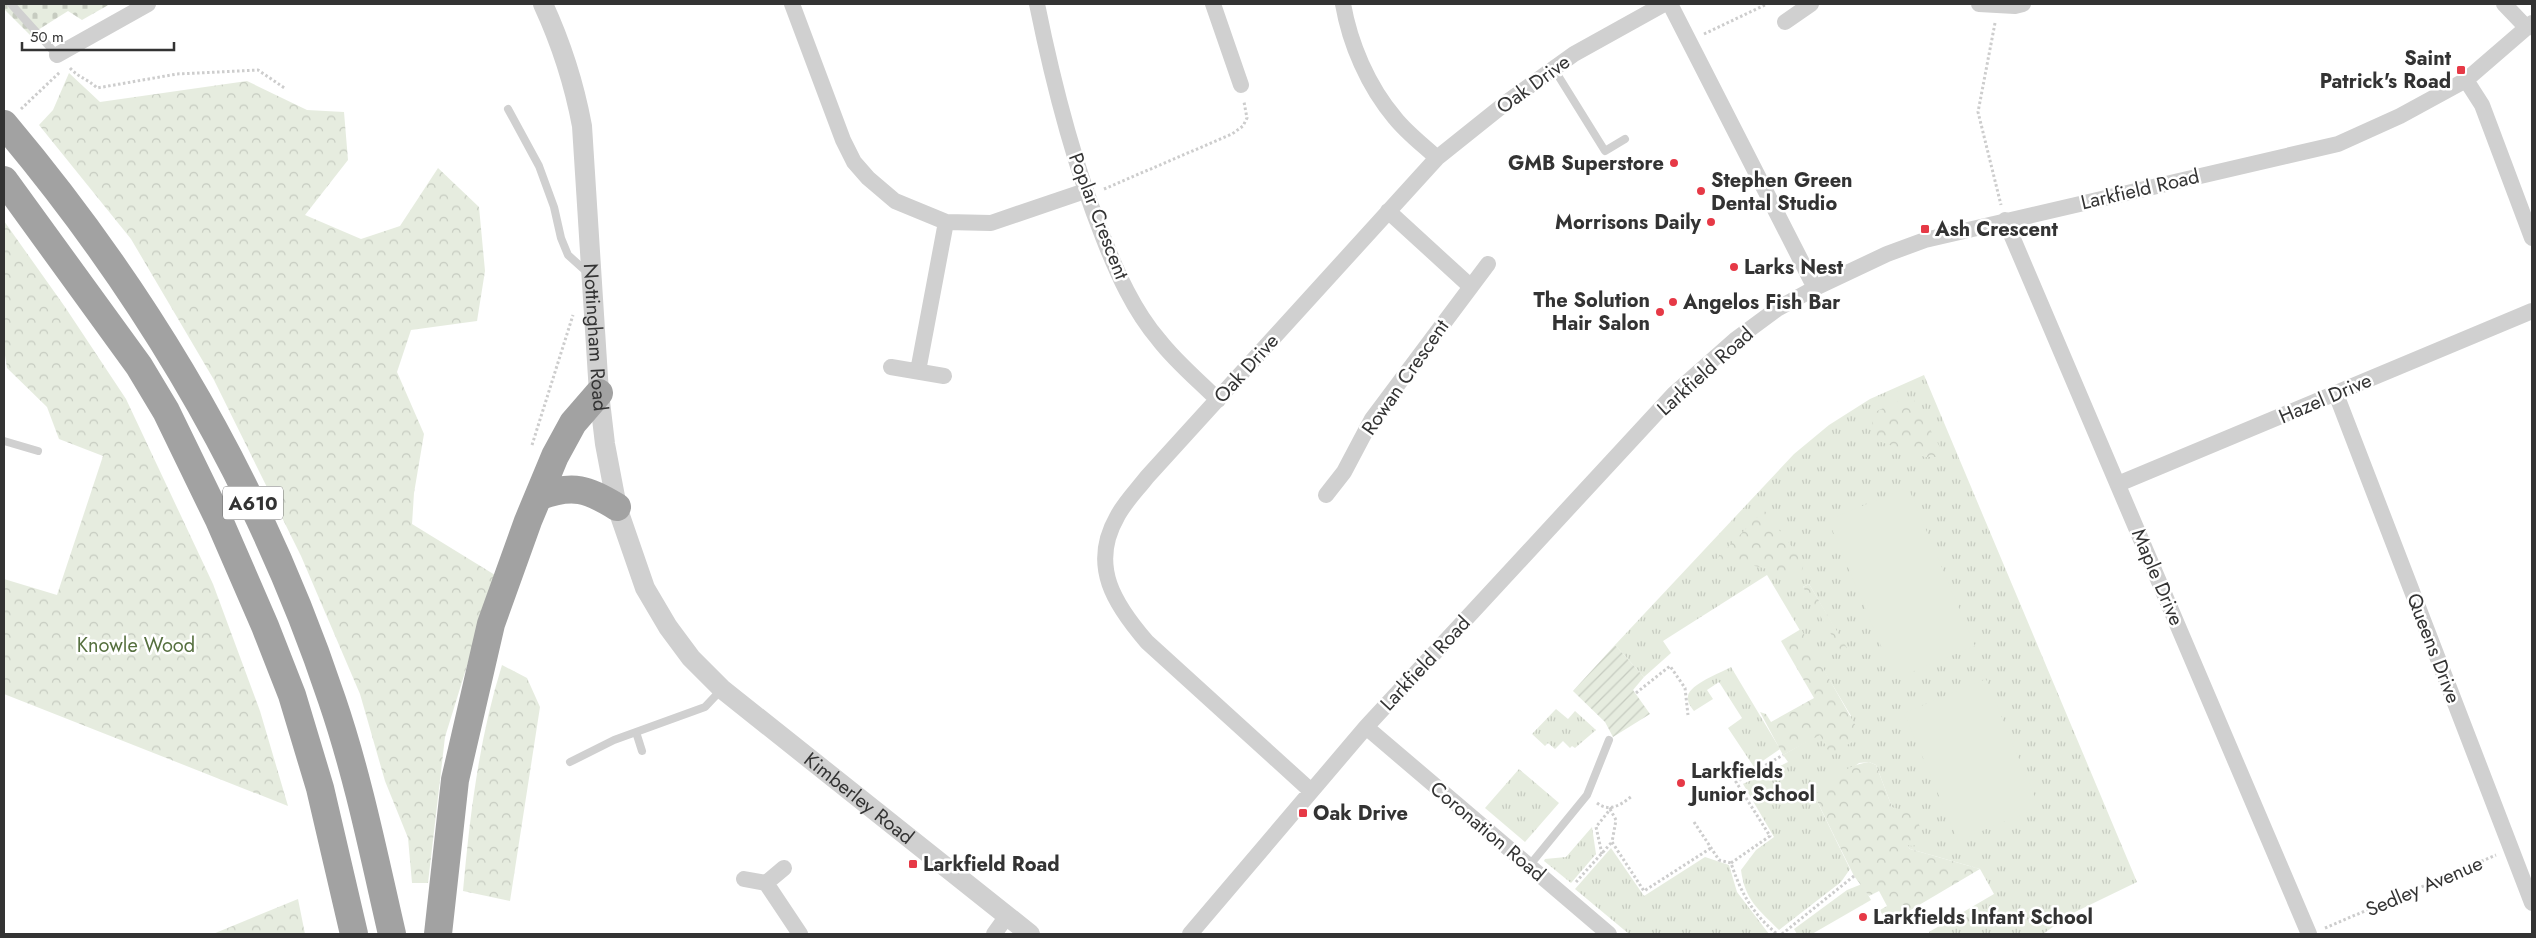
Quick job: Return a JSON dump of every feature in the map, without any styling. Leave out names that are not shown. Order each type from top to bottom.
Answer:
[{"type":"highway","name":"A610","points":[[11,118],[44,172],[122,277],[194,393],[255,506],[303,620],[332,701],[362,806],[392,934]]},
{"type":"highway","name":"A610","points":[[4,180],[139,366],[166,411],[216,512],[255,601],[292,695],[322,796],[354,934]]},
{"type":"highway","points":[[438,934],[457,771],[492,624],[528,521],[555,456],[573,423],[598,393]]},
{"type":"highway","points":[[540,496],[555,490],[575,488],[596,494],[617,507]]},
{"type":"street","points":[[62,60],[148,4]]},
{"type":"street","name":"Nottingham Road","points":[[544,4],[556,31],[576,90],[582,126],[598,393],[617,507],[645,588],[668,627],[691,658]]},
{"type":"street","points":[[792,4],[843,140],[854,162],[868,178],[895,202],[946,222],[991,222],[1086,194]]},
{"type":"street","name":"Poplar Crescent","points":[[1038,4],[1051,74],[1086,194],[1113,261],[1136,306],[1159,340],[1218,400]]},
{"type":"street","points":[[1213,4],[1241,85]]},
{"type":"street","points":[[1343,4],[1359,58],[1376,91],[1395,119],[1437,158]]},
{"type":"street","name":"Oak Drive","points":[[1311,791],[1147,642],[1126,618],[1113,596],[1106,568],[1106,545],[1116,517],[1147,477],[1437,158],[1507,102],[1554,69],[1608,34],[1664,4]]},
{"type":"street","points":[[1670,4],[1815,288]]},
{"type":"street","points":[[1785,22],[1812,4]]},
{"type":"street","points":[[1979,4],[2015,6],[2023,4]]},
{"type":"street","points":[[2504,4],[2529,25]]},
{"type":"street","name":"Larkfield Road","points":[[1190,934],[1366,727],[1674,394],[1735,340],[1777,309],[1815,288],[1887,254],[1925,240],[2338,144],[2400,116],[2466,80],[2529,25]]},
{"type":"street","points":[[2466,80],[2482,106],[2532,238]]},
{"type":"street","points":[[1388,211],[1470,286]]},
{"type":"street","name":"Maple Drive","points":[[2005,220],[2118,484],[2315,933]]},
{"type":"street","points":[[918,371],[946,222]]},
{"type":"street","name":"Rowan Crescent","points":[[1326,495],[1344,472],[1372,418],[1488,264]]},
{"type":"street","name":"Hazel Drive","points":[[2118,484],[2532,311]]},
{"type":"street","points":[[891,367],[944,376]]},
{"type":"street","name":"Queens Drive","points":[[2336,394],[2532,903]]},
{"type":"street","name":"Kimberley Road","points":[[691,658],[722,689],[1030,934]]},
{"type":"street","name":"Coronation Road","points":[[1366,727],[1609,934]]},
{"type":"street","points":[[766,883],[784,868]]},
{"type":"street","points":[[744,879],[766,883],[800,934]]},
{"type":"street","points":[[994,934],[1007,916]]},
{"type":"lane","points":[[11,4],[62,60]]},
{"type":"lane","points":[[1554,69],[1605,151],[1625,139]]},
{"type":"lane","points":[[508,109],[539,166],[554,207],[561,238],[568,255],[592,278]]},
{"type":"lane","points":[[4,441],[38,451]]},
{"type":"lane","points":[[570,762],[614,740],[705,708],[722,689]]},
{"type":"lane","points":[[636,732],[642,750]]},
{"type":"lane","points":[[1529,866],[1587,795],[1609,740]]},
{"type":"path","points":[[1690,41],[1767,4]]},
{"type":"path","points":[[1998,5],[1978,112],[2005,220]]},
{"type":"path","points":[[11,118],[62,60],[79,78],[90,81],[97,88],[177,74],[258,70],[286,89]]},
{"type":"path","points":[[1086,194],[1232,134],[1243,126],[1247,118],[1241,85]]},
{"type":"path","points":[[531,449],[574,313]]},
{"type":"path","points":[[1636,694],[1670,666],[1685,688],[1688,715]]},
{"type":"path","points":[[1694,822],[1720,860],[1731,863],[1770,836],[1736,782],[1784,755]]},
{"type":"path","points":[[1587,795],[1600,806],[1612,808],[1617,807],[1632,796]]},
{"type":"path","points":[[1564,896],[1612,842],[1616,820],[1612,808]]},
{"type":"path","points":[[1602,854],[1596,827],[1612,808]]},
{"type":"path","points":[[1612,842],[1644,891],[1711,848]]},
{"type":"path","name":"Sedley Avenue","points":[[2315,933],[2512,848]]},
{"type":"path","points":[[1731,863],[1740,890],[1749,905],[1777,934]]},
{"type":"path","points":[[1782,934],[1854,876]]},
{"type":"green space","points":[[4,4],[110,4],[82,20],[68,11],[30,35],[4,9]]},
{"type":"green space","points":[[69,73],[100,102],[247,81],[307,110],[344,112],[348,160],[305,215],[361,239],[400,226],[438,168],[479,207],[485,271],[477,321],[411,330],[397,372],[424,434],[414,493],[412,524],[495,575],[445,737],[428,883],[412,883],[408,838],[385,781],[360,694],[301,556],[214,380],[131,239],[39,125],[53,110]]},
{"type":"green space","name":"Knowle Wood","points":[[4,221],[65,307],[126,399],[213,584],[260,711],[288,806],[4,694],[4,579],[57,595],[103,456],[59,439],[47,407],[7,368],[4,349]]},
{"type":"green space","points":[[1924,375],[2137,882],[2071,914],[2043,934],[1930,934],[1929,932],[1994,894],[1980,869],[1910,849],[1906,844],[1876,765],[1869,762],[1859,763],[1815,797],[1850,869],[1841,882],[1779,930],[1749,897],[1743,880],[1741,870],[1756,850],[1774,837],[1743,784],[1788,762],[1783,755],[1851,716],[1767,575],[1663,641],[1671,653],[1644,677],[1615,645],[1794,454],[1829,425],[1870,399]],"holes":[[[1809,584],[1846,648],[1803,587]]]},
{"type":"green space","points":[[1914,400],[1942,451],[1940,457],[1925,457],[1878,441],[1872,425],[1875,412],[1896,402]]},
{"type":"green space","points":[[1908,487],[1975,646],[1895,679],[1828,520]]},
{"type":"green space","points":[[1764,510],[1804,563],[1801,574],[1793,575],[1742,563],[1730,563],[1718,571],[1710,566]]},
{"type":"green space","points":[[1809,584],[1847,648],[1841,651],[1803,587]]},
{"type":"green space","points":[[1801,629],[1862,737],[1830,754],[1820,735],[1783,755],[1760,712],[1766,714],[1771,722],[1814,698],[1781,641]]},
{"type":"green space","points":[[1615,645],[1644,677],[1633,690],[1650,714],[1613,737],[1605,722],[1573,691]]},
{"type":"green space","points":[[502,665],[527,678],[540,707],[510,901],[463,891],[476,777],[487,721]]},
{"type":"green space","points":[[1731,667],[1780,749],[1754,767],[1728,728],[1742,718],[1719,682],[1707,690],[1713,699],[1694,711],[1688,700],[1688,696],[1694,687]]},
{"type":"green space","points":[[1986,679],[2039,807],[1958,841],[1904,713]]},
{"type":"green space","points":[[1556,709],[1568,719],[1575,711],[1596,730],[1575,748],[1572,746],[1570,748],[1563,741],[1555,749],[1548,743],[1545,746],[1532,734]]},
{"type":"green space","points":[[1869,762],[1876,765],[1892,807],[1917,815],[1922,838],[1919,844],[1907,845],[1910,849],[1980,869],[1887,924],[1880,910],[1887,906],[1879,891],[1869,896],[1854,876],[1815,797],[1824,785],[1838,774],[1846,769]]},
{"type":"green space","points":[[1519,769],[1559,803],[1525,842],[1485,808]]},
{"type":"green space","points":[[1592,827],[1596,854],[1571,883],[1544,861],[1545,859],[1566,857]]},
{"type":"green space","points":[[1611,848],[1644,896],[1705,857],[1729,865],[1737,892],[1769,934],[1629,934],[1575,889]]},
{"type":"green space","points":[[1862,884],[1871,900],[1812,934],[1797,934],[1794,929],[1847,890]]},
{"type":"green space","points":[[298,899],[305,934],[213,934]]},
{"type":"place","name":"Saint Patrick's Road","points":[[2461,70]]},
{"type":"place","name":"GMB Superstore","points":[[1674,163]]},
{"type":"place","name":"Stephen Green Dental Studio","points":[[1701,191]]},
{"type":"place","name":"Morrisons Daily","points":[[1711,222]]},
{"type":"place","name":"Ash Crescent","points":[[1925,229]]},
{"type":"place","name":"Larks Nest","points":[[1734,267]]},
{"type":"place","name":"Angelos Fish Bar","points":[[1673,302]]},
{"type":"place","name":"The Solution Hair Salon","points":[[1660,312]]},
{"type":"place","name":"Larkfields Junior School","points":[[1681,783]]},
{"type":"place","name":"Oak Drive","points":[[1303,813]]},
{"type":"place","name":"Larkfield Road","points":[[913,864]]},
{"type":"place","name":"Larkfields Infant School","points":[[1863,917]]}]
